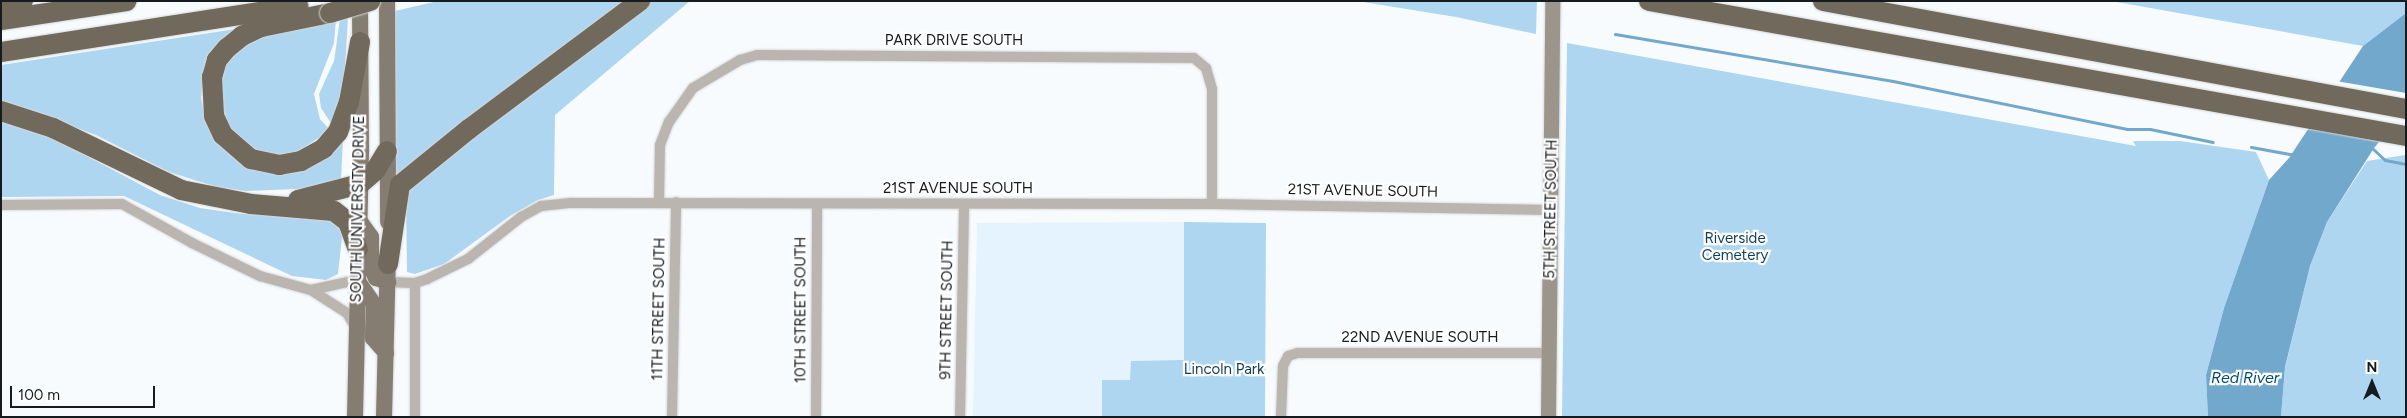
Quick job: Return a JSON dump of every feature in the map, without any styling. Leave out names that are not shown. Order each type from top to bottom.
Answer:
[{"type":"highway","points":[[1,8],[23,1]]},
{"type":"highway","points":[[1,20],[128,1]]},
{"type":"highway","points":[[1,52],[370,1]]},
{"type":"highway","points":[[388,273],[400,185],[477,123],[640,1]]},
{"type":"highway","points":[[1650,1],[2406,136]]},
{"type":"highway","points":[[1823,1],[2227,77],[2406,108]]},
{"type":"highway","points":[[330,7],[260,27],[242,36],[227,48],[217,60],[212,77],[214,116],[223,135],[251,160],[279,165],[301,161],[324,148],[338,132],[349,102],[360,42]]},
{"type":"highway","points":[[1,111],[53,128],[181,190],[251,204],[334,211],[348,222],[358,249]]},
{"type":"highway","points":[[251,204],[315,197],[360,184],[375,171],[387,151]]},
{"type":"main road","name":"SOUTH UNIVERSITY DRIVE","points":[[355,417],[360,184],[360,1]]},
{"type":"main road","name":"SOUTH UNIVERSITY DRIVE","points":[[384,417],[388,273],[387,1]]},
{"type":"main road","points":[[359,220],[371,237],[371,267],[376,278],[388,273]]},
{"type":"main road","points":[[357,280],[374,304],[373,338],[386,353]]},
{"type":"street","name":"5TH STREET SOUTH","points":[[1548,417],[1552,210],[1552,1]]},
{"type":"street","name":"PARK DRIVE SOUTH","points":[[660,202],[660,145],[669,122],[693,88],[740,60],[756,55],[1194,58],[1206,68],[1212,89],[1212,204]]},
{"type":"street","name":"21ST AVENUE SOUTH","points":[[388,273],[415,282],[468,259],[521,217],[541,206],[660,202],[1212,204],[1552,210]]},
{"type":"street","name":"11TH STREET SOUTH","points":[[672,417],[676,202]]},
{"type":"street","points":[[1,205],[122,204],[192,244],[260,276],[311,290],[347,313],[356,328]]},
{"type":"street","name":"10TH STREET SOUTH","points":[[816,204],[816,417]]},
{"type":"street","name":"9TH STREET SOUTH","points":[[960,417],[964,204]]},
{"type":"street","points":[[311,290],[357,280]]},
{"type":"street","points":[[415,282],[415,417]]},
{"type":"street","name":"22ND AVENUE SOUTH","points":[[1281,417],[1282,366],[1292,355],[1325,352],[1549,353]]},
{"type":"shaded area","points":[[1184,222],[1184,361],[1131,380],[1102,380],[1102,417],[973,417],[977,223]]},
{"type":"green space","points":[[438,1],[626,1],[396,178],[395,11]]},
{"type":"green space","points":[[648,1],[690,1],[555,115],[554,195],[538,200],[510,216],[444,264],[415,274],[407,272],[406,201],[414,181]]},
{"type":"green space","points":[[1357,1],[1537,1],[1536,34],[1456,17]]},
{"type":"green space","points":[[2111,1],[2406,1],[2406,13],[2363,46]]},
{"type":"green space","points":[[348,17],[343,102],[331,123],[321,108],[319,94],[334,61],[340,19]]},
{"type":"green space","points":[[336,19],[334,43],[314,94],[320,119],[330,130],[290,157],[254,152],[225,126],[219,76],[225,62],[238,47],[255,39]]},
{"type":"green space","points":[[242,28],[203,78],[201,98],[206,121],[217,141],[232,156],[250,166],[343,140],[341,179],[320,188],[246,191],[217,187],[169,172],[96,135],[1,100],[1,65]]},
{"type":"green space","name":"Riverside Cemetery","points":[[1567,43],[2136,146],[2133,141],[2180,141],[2256,152],[2269,180],[2224,308],[2206,375],[2208,417],[1562,417]]},
{"type":"green space","points":[[1,119],[49,136],[160,195],[200,208],[242,214],[327,215],[338,225],[342,237],[338,274],[326,280],[292,276],[124,196],[1,197]]},
{"type":"green space","points":[[2405,155],[2406,417],[2281,417],[2285,368],[2310,266],[2327,222],[2367,161]]},
{"type":"green space","name":"Lincoln Park","points":[[1184,222],[1266,223],[1265,417],[1102,417],[1102,380],[1130,380],[1131,361],[1184,360]]},
{"type":"water","name":"Red River","points":[[2406,13],[2406,110],[2374,148],[2327,222],[2310,266],[2285,367],[2281,417],[2208,417],[2206,375],[2224,308],[2269,180],[2289,158],[2363,46]]},
{"type":"pier","points":[[2336,81],[2406,93],[2406,114],[2383,142],[2306,128]]},
{"type":"waterway","points":[[1615,34],[1893,81],[2127,129],[2150,129],[2213,142]]},
{"type":"waterway","points":[[2251,147],[2295,155]]},
{"type":"waterway","points":[[2372,148],[2385,160],[2406,164]]}]
